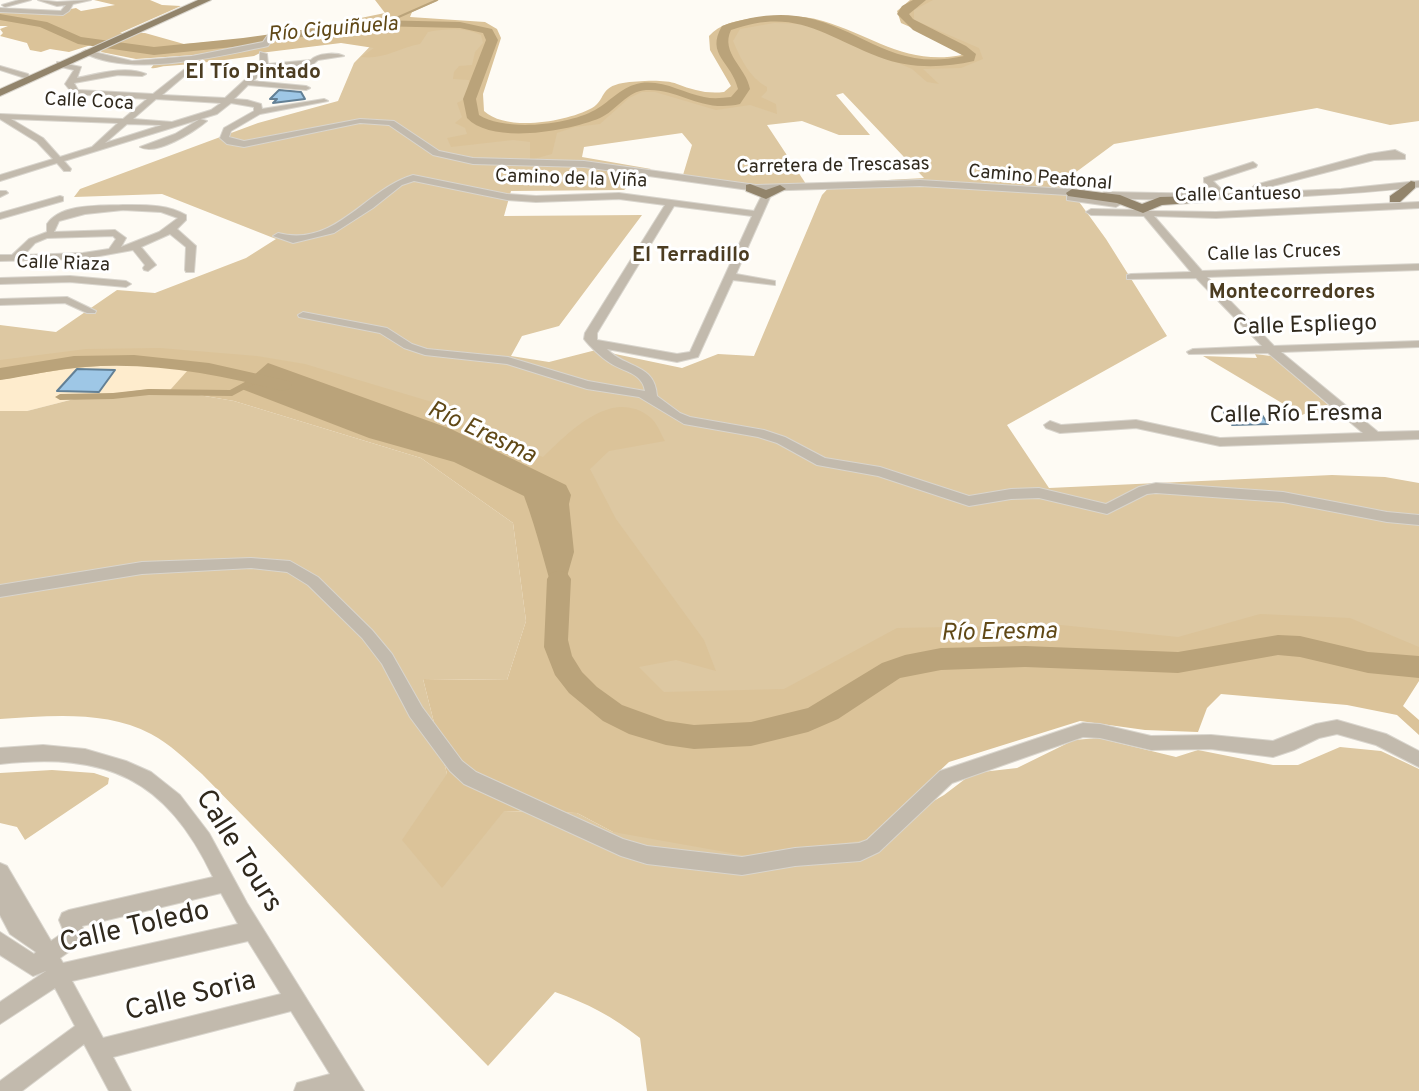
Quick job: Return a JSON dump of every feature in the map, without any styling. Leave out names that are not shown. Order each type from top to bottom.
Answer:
[{"type":"main road","points":[[0,91],[200,0]]},
{"type":"main road","points":[[127,33],[206,0]]},
{"type":"main road","points":[[0,91],[25,76],[66,64],[89,50]]},
{"type":"main road","points":[[750,188],[775,192]]},
{"type":"main road","points":[[1392,197],[1416,188]]},
{"type":"main road","points":[[1072,192],[1142,206],[1158,200],[1206,199],[1218,195]]},
{"type":"street","points":[[1,5],[28,0]]},
{"type":"street","points":[[41,0],[49,4],[88,0]]},
{"type":"street","points":[[1,5],[61,13],[67,11],[70,2]]},
{"type":"street","points":[[89,50],[129,63],[188,59],[271,37]]},
{"type":"street","points":[[262,54],[264,67]]},
{"type":"street","points":[[300,73],[316,58],[340,56]]},
{"type":"street","points":[[178,136],[214,113],[264,67],[313,62]]},
{"type":"street","points":[[66,64],[78,69],[71,81]]},
{"type":"street","points":[[0,68],[25,76]]},
{"type":"street","points":[[91,150],[186,70]]},
{"type":"street","points":[[71,81],[118,73],[142,74]]},
{"type":"street","name":"Carretera de Trescasas","points":[[71,81],[71,89],[81,93],[254,103],[259,107],[258,112]]},
{"type":"street","points":[[247,83],[306,88]]},
{"type":"street","name":"Carretera de Trescasas","points":[[324,101],[302,107],[258,112],[227,130],[224,139],[244,144],[360,121],[380,121],[396,126],[426,149],[458,159],[584,164],[750,188]]},
{"type":"street","points":[[0,169],[91,150],[214,113]]},
{"type":"street","points":[[0,116],[36,137],[67,169]]},
{"type":"street","name":"Calle Coca","points":[[0,116],[176,124]]},
{"type":"street","points":[[0,178],[57,156]]},
{"type":"street","points":[[1254,194],[1258,187],[1315,174],[1369,157]]},
{"type":"street","points":[[1253,165],[1207,180],[1218,195],[1392,197]]},
{"type":"street","name":"Camino de la Viña","points":[[278,236],[293,240],[325,233],[370,206],[399,183],[413,178],[510,197],[536,199],[619,196],[758,214]]},
{"type":"street","name":"Carretera de Trescasas","points":[[775,192],[928,183],[1072,192]]},
{"type":"street","name":"Camino Peatonal","points":[[775,192],[935,188],[1142,206]]},
{"type":"street","points":[[594,341],[677,358],[692,356],[758,214],[775,192]]},
{"type":"street","name":"Calle Cantueso","points":[[1091,212],[1142,206],[1216,215],[1392,197],[1419,205]]},
{"type":"street","points":[[0,216],[60,199]]},
{"type":"street","points":[[594,341],[671,203]]},
{"type":"street","points":[[1142,206],[1198,274],[1270,348],[1376,437]]},
{"type":"street","name":"Calle Riaza","points":[[6,259],[113,252],[136,247],[182,220],[180,213],[112,207],[58,217],[50,230]]},
{"type":"street","points":[[170,229],[191,246],[190,270]]},
{"type":"street","name":"Calle Riaza","points":[[6,259],[38,237],[54,233],[115,233],[121,238],[113,252]]},
{"type":"street","name":"Calle Riaza","points":[[136,247],[151,265],[148,268]]},
{"type":"street","name":"Calle las Cruces","points":[[1131,277],[1419,267]]},
{"type":"street","points":[[729,276],[771,283]]},
{"type":"street","name":"Calle Riaza","points":[[0,281],[78,279],[126,284]]},
{"type":"street","points":[[0,302],[58,300],[79,303],[91,311]]},
{"type":"street","points":[[303,314],[383,330],[408,346],[425,352],[508,360],[587,384],[651,398],[688,421],[760,433],[781,440],[822,462],[880,472],[968,501],[1011,494],[1039,493],[1107,509],[1144,490],[1156,488],[1283,497],[1387,517],[1419,520]]},
{"type":"street","points":[[594,341],[611,361],[644,375],[652,387],[651,398]]},
{"type":"street","name":"Calle Espliego","points":[[1193,352],[1419,344]]},
{"type":"street","name":"Calle Río Eresma","points":[[1050,425],[1060,429],[1136,424],[1220,442],[1419,435]]},
{"type":"street","points":[[0,592],[45,582],[142,568],[251,563],[290,567],[313,581],[367,634],[387,659],[416,712],[445,755],[470,778],[621,847],[647,855],[742,866],[795,857],[860,852],[873,846],[946,777],[1083,730],[1100,731],[1151,743],[1211,742],[1273,748],[1288,745],[1316,731],[1337,727],[1380,739],[1419,760]]},
{"type":"street","name":"Calle Tours","points":[[0,755],[31,753],[91,757],[120,765],[164,791],[205,842],[252,930],[349,1085]]},
{"type":"street","points":[[0,872],[45,949],[120,1091]]},
{"type":"street","points":[[0,942],[9,953],[24,956],[33,966],[45,949],[76,935],[69,920],[225,883]]},
{"type":"street","points":[[0,896],[17,927],[45,949]]},
{"type":"street","name":"Calle Toledo","points":[[0,1014],[58,974],[252,930]]},
{"type":"street","name":"Calle Soria","points":[[99,1051],[296,1000]]},
{"type":"street","points":[[4,1091],[88,1029]]},
{"type":"street","points":[[304,1091],[349,1085]]},
{"type":"shaded area","points":[[94,0],[150,0],[162,5],[181,6],[120,33],[145,33],[184,44],[268,37],[385,13],[375,0],[439,0],[412,12],[410,17],[485,22],[497,29],[501,38],[483,94],[484,111],[494,117],[521,123],[552,121],[581,113],[596,105],[610,87],[623,83],[665,81],[700,91],[724,92],[731,86],[710,50],[709,36],[727,24],[757,18],[805,17],[841,27],[907,53],[942,57],[962,55],[949,44],[901,23],[897,11],[910,0],[933,0],[914,10],[914,20],[979,48],[983,59],[961,68],[923,69],[939,84],[927,82],[912,69],[809,24],[774,23],[740,29],[733,41],[750,73],[767,87],[761,97],[776,104],[777,114],[750,105],[716,110],[655,92],[642,92],[629,98],[600,124],[575,127],[557,133],[552,154],[530,160],[530,142],[513,140],[451,147],[447,138],[467,134],[465,128],[455,123],[462,117],[457,103],[468,97],[469,80],[453,79],[454,72],[459,66],[472,65],[475,52],[483,43],[481,35],[468,31],[428,32],[420,44],[377,57],[361,57],[374,48],[341,43],[153,68],[155,63],[264,46],[275,41],[194,55],[136,59],[101,52],[103,47],[91,45],[69,52],[50,49],[41,52],[30,50],[27,43],[0,36],[3,33],[0,29],[8,26],[0,26],[0,12],[55,12],[76,8],[81,11],[115,5]]},
{"type":"shaded area","points":[[921,0],[1419,0],[1419,121],[1390,125],[1317,108],[1114,144],[1064,181],[1106,239],[1167,336],[1007,425],[1049,488],[1332,475],[1385,477],[1419,483],[1419,667],[641,729],[548,507],[413,432],[172,365],[84,361],[0,374],[0,325],[56,332],[117,290],[155,293],[246,258],[276,239],[162,194],[74,197],[80,189],[258,123],[338,101],[354,63],[387,29],[385,23],[488,31],[469,103],[489,126],[562,125],[631,89],[735,101],[726,28],[795,19],[924,63],[970,54],[903,14]],"holes":[[[843,93],[924,178],[833,183],[822,195],[754,356],[718,354],[682,368],[596,350],[549,362],[511,356],[522,336],[559,326],[642,215],[504,216],[511,191],[624,190],[651,169],[582,157],[584,147],[682,133],[692,145],[683,175],[760,185],[806,184],[767,125],[802,121],[839,135],[870,135],[836,95]]]},
{"type":"shaded area","points":[[160,348],[257,356],[305,364],[442,405],[466,428],[543,457],[579,425],[607,409],[637,409],[651,418],[665,441],[609,451],[590,469],[616,519],[704,640],[716,671],[676,660],[639,667],[664,692],[784,689],[897,628],[1061,625],[1178,637],[1260,614],[1350,618],[1419,647],[1419,681],[1403,706],[1419,720],[1419,735],[1397,715],[1347,705],[1221,694],[1207,708],[1198,732],[1145,730],[1080,721],[949,762],[866,840],[748,856],[613,832],[577,813],[504,811],[442,888],[402,840],[447,774],[423,679],[507,680],[526,621],[513,523],[421,458],[234,401],[170,390],[188,370],[140,365],[94,366],[0,380],[0,360],[86,349]]},
{"type":"shaded area","points":[[1255,354],[1271,356],[1341,416],[1309,412],[1302,415],[1203,356],[1257,358]]},
{"type":"shaded area","points":[[268,363],[451,429],[566,485],[571,495],[569,504],[574,552],[558,608],[524,496],[454,462],[369,438],[239,388]]},
{"type":"shaded area","points":[[106,365],[189,370],[170,390],[148,389],[74,399],[27,411],[0,411],[0,380],[73,366]]},
{"type":"shaded area","points":[[148,389],[234,401],[421,458],[513,523],[526,621],[507,680],[423,679],[447,774],[504,811],[577,813],[613,832],[866,840],[944,795],[973,773],[1017,768],[1074,740],[1098,738],[1176,757],[1198,750],[1273,765],[1298,765],[1340,747],[1381,751],[1419,769],[1419,1091],[647,1091],[640,1038],[599,1011],[555,992],[488,1066],[178,752],[151,734],[115,721],[77,716],[0,719],[0,411],[27,411],[74,399]]},
{"type":"shaded area","points":[[52,770],[94,773],[109,778],[108,784],[25,840],[17,827],[0,823],[0,773]]},
{"type":"building","points":[[279,90],[301,92],[305,99],[273,103],[277,99],[270,99]]},
{"type":"building","points":[[77,369],[115,370],[99,392],[57,391]]},
{"type":"building","points":[[1222,409],[1258,409],[1268,424],[1232,425]]},
{"type":"waterway","points":[[385,23],[437,0]]},
{"type":"waterway","name":"Río Ciguiñuela","points":[[0,17],[43,24],[78,40],[154,51],[243,42],[374,23],[460,25],[488,31],[492,40],[470,99],[469,105],[474,118],[486,125],[503,129],[524,129],[566,123],[595,115],[640,87],[664,88],[706,102],[735,101],[744,89],[742,80],[724,53],[722,37],[726,28],[746,21],[795,19],[831,29],[884,55],[902,60],[944,64],[970,58],[970,54],[962,48],[917,27],[903,14],[906,8],[921,0]]},
{"type":"waterway","name":"Río Eresma","points":[[0,374],[74,362],[109,360],[159,362],[209,369],[282,385]]},
{"type":"waterway","points":[[60,397],[149,392],[232,393],[254,380]]},
{"type":"waterway","name":"Río Eresma","points":[[559,579],[555,640],[564,667],[573,679],[588,695],[613,713],[639,725],[694,737],[751,734],[808,720],[839,705],[891,670],[941,659],[1025,657],[1178,663],[1249,648],[1289,645],[1368,662],[1419,667]]},
{"type":"district","name":"El Tío Pintado","points":[[253,74]]},
{"type":"district","name":"El Terradillo","points":[[691,257]]},
{"type":"district","name":"Montecorredores","points":[[1292,294]]}]
